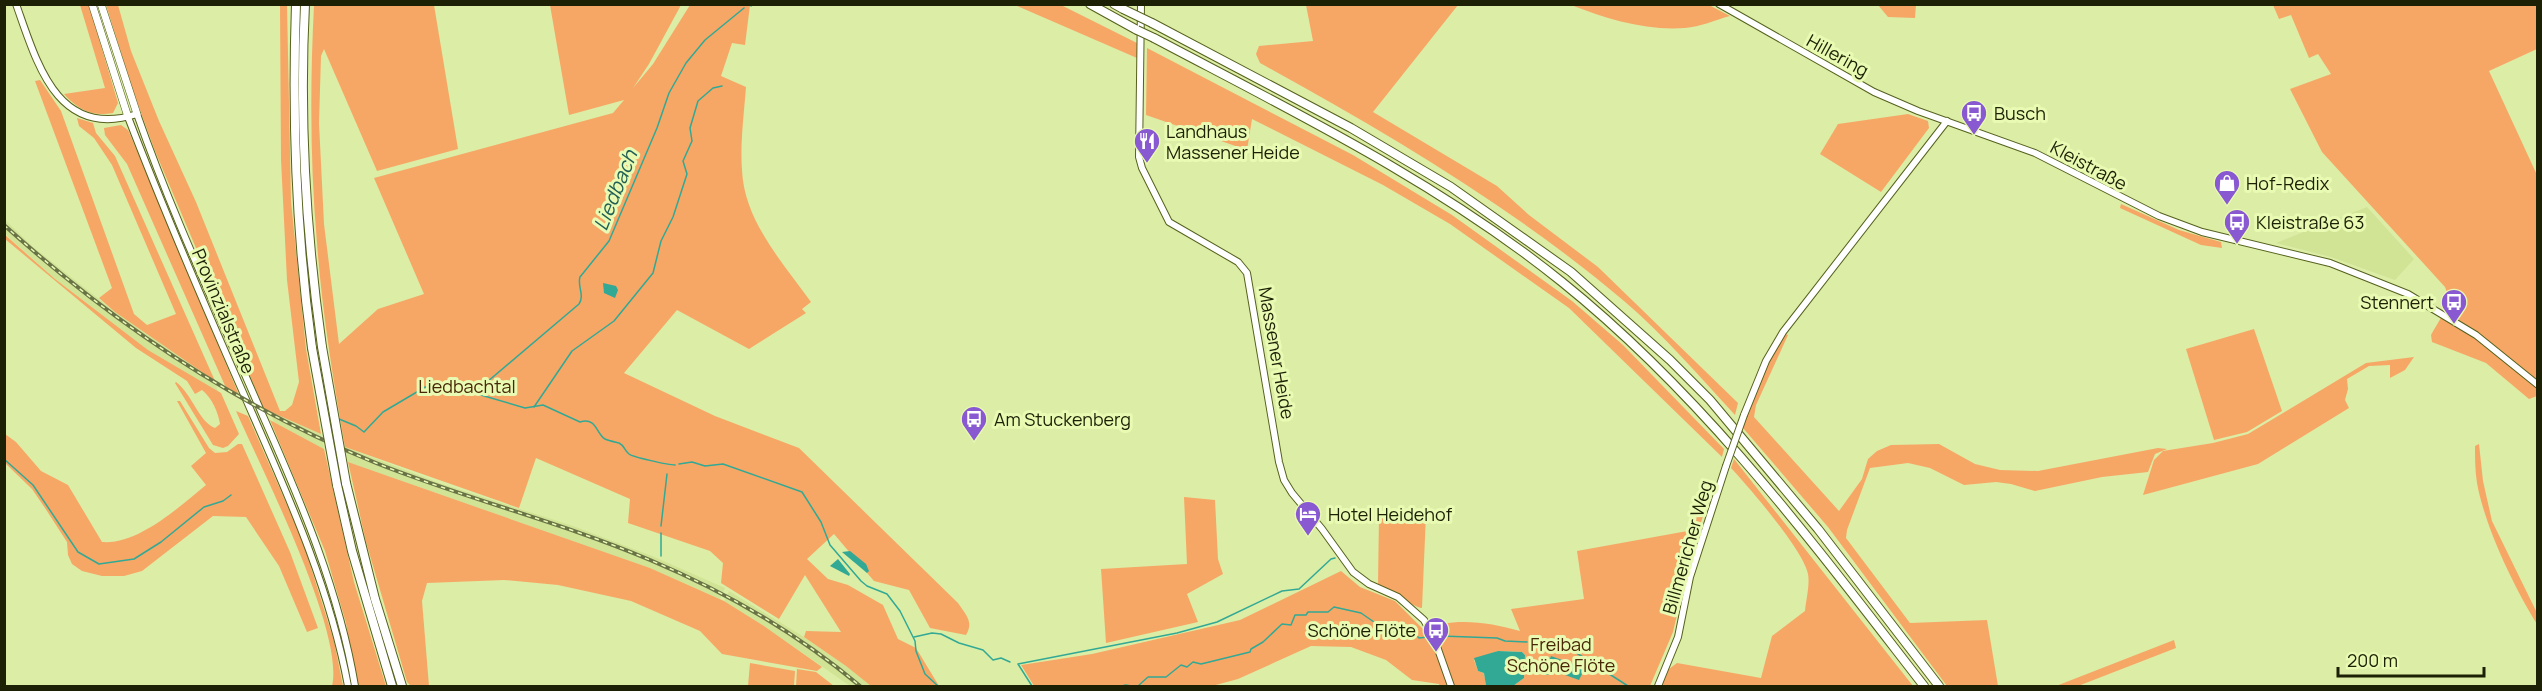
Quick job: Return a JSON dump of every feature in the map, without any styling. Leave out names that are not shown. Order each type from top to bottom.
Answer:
[{"type":"highway","points":[[296,4],[294,131],[296,197],[312,348],[337,485],[352,551],[392,687]]},
{"type":"highway","points":[[306,4],[304,165],[315,296],[322,347],[346,483],[372,587],[402,687]]},
{"type":"highway","points":[[1090,4],[1339,136],[1445,198],[1527,255],[1609,321],[1662,371],[1742,456],[1807,535],[1924,687]]},
{"type":"highway","points":[[1118,6],[1351,128],[1451,187],[1535,245],[1602,298],[1670,360],[1741,436],[1818,529],[1939,687]]},
{"type":"main road","points":[[16,4],[44,76],[68,106],[86,117],[98,120],[128,117],[137,114],[101,4]]},
{"type":"main road","points":[[92,4],[128,117]]},
{"type":"main road","name":"Massener Heide","points":[[1141,4],[1139,157],[1142,168],[1169,222],[1238,262],[1247,273],[1282,472],[1292,493],[1358,577],[1398,597],[1424,620],[1434,638],[1451,687]]},
{"type":"main road","name":"Hillering","points":[[1719,4],[1855,82],[1896,102],[1947,121]]},
{"type":"main road","name":"Provinzialstraße","points":[[137,114],[179,224],[315,538],[339,613],[355,687]]},
{"type":"main road","name":"Provinzialstraße","points":[[128,117],[175,237],[306,538],[335,628],[348,687]]},
{"type":"main road","name":"Kleistraße","points":[[1947,121],[2035,153],[2134,205],[2176,223],[2202,232],[2330,263],[2384,283],[2463,325],[2538,385]]},
{"type":"main road","name":"Billmericher Weg","points":[[1658,687],[1678,637],[1699,549],[1726,466],[1766,361],[1783,332],[1947,121]]},
{"type":"shaded area","points":[[2367,207],[2414,259],[2395,280],[2331,257],[2276,243]]},
{"type":"shaded area","points":[[4,219],[33,247],[115,312],[215,381],[218,392],[148,350],[55,279],[5,234]]},
{"type":"shaded area","points":[[270,412],[321,434],[324,449],[274,422]]},
{"type":"shaded area","points":[[345,447],[442,484],[573,526],[652,556],[725,588],[720,599],[650,568],[348,462]]},
{"type":"shaded area","points":[[729,591],[804,637],[871,686],[850,686],[724,601]]},
{"type":"green space","points":[[80,5],[89,5],[118,103],[113,113],[98,114],[86,111],[64,94],[105,88]]},
{"type":"green space","points":[[106,5],[118,5],[131,51],[159,121],[196,202],[280,411],[285,411],[292,405],[299,382],[287,280],[281,160],[280,5],[287,5],[291,201],[306,349],[321,434],[264,409],[155,151]]},
{"type":"green space","name":"Liedbachtal","points":[[314,5],[434,5],[458,149],[377,171],[324,49],[321,56],[319,123],[324,224],[339,344],[378,309],[424,294],[374,178],[613,113],[624,100],[569,115],[550,5],[681,5],[649,64],[633,88],[653,64],[690,5],[750,5],[745,45],[732,43],[721,76],[746,87],[742,128],[744,188],[766,240],[811,302],[802,309],[806,313],[749,349],[677,310],[624,373],[715,416],[799,448],[958,603],[969,622],[966,635],[930,628],[909,590],[874,581],[834,534],[807,559],[828,579],[848,585],[883,605],[898,639],[916,648],[939,686],[871,686],[804,637],[806,631],[841,632],[805,575],[779,619],[721,583],[723,563],[710,551],[628,523],[630,499],[536,458],[519,508],[345,447],[325,320],[315,213],[311,124]]},
{"type":"green space","points":[[1015,5],[1061,5],[1137,43],[1137,58]]},
{"type":"green space","points":[[1306,5],[1458,5],[1373,112],[1497,186],[1529,215],[1598,267],[1738,403],[1735,415],[1639,314],[1538,234],[1402,144],[1260,63],[1256,54],[1259,46],[1313,41]]},
{"type":"green space","points":[[1571,5],[1709,5],[1730,16],[1691,27],[1656,28],[1613,19]]},
{"type":"green space","points":[[1878,5],[1916,5],[1915,18],[1888,17]]},
{"type":"green space","points":[[2273,5],[2537,5],[2537,49],[2489,71],[2537,175],[2537,396],[2529,399],[2486,363],[2432,342],[2431,335],[2446,306],[2445,287],[2322,152],[2290,89],[2331,74],[2318,54],[2309,58],[2291,15],[2279,19]]},
{"type":"green space","points":[[1147,48],[1353,155],[1452,215],[1572,301],[1623,345],[1724,449],[1722,457],[1569,308],[1450,224],[1383,185],[1252,119],[1247,150],[1146,115]]},
{"type":"green space","points":[[40,80],[61,111],[134,314],[147,325],[176,314],[112,165],[94,138],[79,126],[77,118],[93,123],[96,133],[115,156],[215,381],[115,312],[99,298],[112,288],[35,81]]},
{"type":"green space","points":[[1908,114],[1928,121],[1929,128],[1881,192],[1820,154],[1838,124]]},
{"type":"green space","points":[[121,125],[128,130],[132,139],[239,395],[226,388],[127,164],[105,135],[104,128]]},
{"type":"green space","points":[[2121,204],[2179,230],[2221,242],[2222,248],[2201,245],[2120,208]]},
{"type":"green space","points":[[4,234],[55,279],[148,350],[221,393],[239,434],[228,446],[223,448],[213,445],[175,383],[182,387],[204,420],[215,428],[220,424],[219,419],[206,393],[202,390],[195,394],[187,381],[136,348],[5,239]]},
{"type":"green space","points":[[2254,329],[2282,411],[2247,432],[2214,440],[2186,349]]},
{"type":"green space","points":[[1784,333],[1788,335],[1756,405],[1754,417],[1839,511],[1862,479],[1868,459],[1877,451],[1891,445],[1939,444],[1975,464],[2000,470],[2038,471],[2158,448],[2167,449],[2155,454],[2148,472],[2102,477],[2035,491],[1996,482],[1964,485],[1930,468],[1908,463],[1870,468],[1846,538],[1910,623],[1987,620],[1998,686],[1947,686],[1828,527],[1743,428],[1760,379]]},
{"type":"green space","points":[[2414,357],[2405,370],[2390,378],[2390,365],[2369,366],[2347,379],[2348,389],[2345,400],[2349,408],[2258,464],[2143,495],[2154,460],[2163,451],[2213,443],[2248,434],[2366,363]]},
{"type":"green space","points":[[177,401],[180,401],[209,448],[215,453],[227,452],[238,444],[242,444],[290,552],[318,628],[307,632],[279,566],[246,517],[213,516],[142,571],[124,576],[102,576],[82,571],[72,564],[68,555],[67,542],[45,508],[32,489],[5,463],[5,434],[16,442],[41,471],[68,485],[102,542],[130,537],[157,523],[206,485],[191,466],[206,453]]},
{"type":"green space","points":[[236,411],[248,416],[302,539],[334,641],[343,686],[332,686],[333,661],[314,590],[281,509]]},
{"type":"green space","points":[[270,420],[324,449],[354,582],[386,686],[361,686],[356,683],[346,623],[325,551]]},
{"type":"green space","points":[[2479,444],[2483,481],[2492,521],[2537,613],[2537,624],[2510,575],[2493,537],[2481,500],[2476,474],[2475,446]]},
{"type":"green space","points":[[1734,459],[1913,686],[1658,686],[1665,672],[1677,663],[1761,678],[1772,636],[1805,611],[1808,574],[1804,564],[1797,550],[1774,519],[1731,468]]},
{"type":"green space","points":[[348,462],[650,568],[724,601],[822,667],[817,671],[722,654],[700,631],[631,601],[558,585],[504,580],[427,583],[422,601],[429,686],[411,686],[407,682],[366,542]]},
{"type":"green space","name":"Freibad Schöne Flöte","points":[[1707,481],[1714,481],[1692,551],[1673,632],[1650,686],[1513,686],[1524,678],[1525,655],[1522,652],[1498,651],[1474,660],[1478,671],[1484,673],[1486,686],[1440,686],[1412,680],[1386,660],[1351,647],[1311,646],[1238,679],[1212,686],[1034,686],[1021,665],[1092,654],[1240,620],[1341,571],[1360,587],[1395,601],[1423,629],[1447,623],[1471,622],[1520,631],[1511,609],[1584,599],[1577,551],[1693,530]]},
{"type":"green space","points":[[1184,497],[1215,500],[1218,559],[1223,574],[1187,594],[1198,622],[1106,643],[1101,569],[1187,564]]},
{"type":"green space","points":[[1426,514],[1422,608],[1378,584],[1379,516]]},
{"type":"green space","points":[[2174,640],[2176,648],[2078,686],[2056,686]]},
{"type":"green space","points":[[750,663],[795,671],[794,686],[748,686]]},
{"type":"green space","points":[[797,669],[816,672],[834,686],[796,686]]},
{"type":"water","points":[[603,283],[616,286],[618,290],[615,298],[604,293]]},
{"type":"water","points":[[850,551],[866,564],[869,571],[867,573],[842,552]]},
{"type":"water","points":[[838,559],[850,574],[849,576],[830,566]]},
{"type":"water","points":[[1498,651],[1522,652],[1525,655],[1524,678],[1513,686],[1486,686],[1484,673],[1478,671],[1474,658]]},
{"type":"water","points":[[1551,656],[1562,660],[1556,673],[1546,675],[1544,673]]},
{"type":"water","points":[[1568,661],[1584,670],[1579,680],[1565,675],[1563,670]]},
{"type":"waterway","name":"Liedbach","points":[[474,393],[579,304],[581,301],[580,277],[609,241],[657,128],[669,93],[686,63],[705,40],[744,8]]},
{"type":"waterway","points":[[534,407],[572,351],[614,321],[653,273],[661,241],[673,217],[687,174],[683,161],[692,141],[690,128],[698,101],[713,88],[722,86]]},
{"type":"waterway","points":[[339,419],[364,432],[383,412],[427,386],[474,393],[525,408],[543,405],[580,422],[590,422],[602,437],[621,444],[627,453],[651,461],[675,465]]},
{"type":"waterway","points":[[4,459],[33,485],[78,552],[99,564],[134,559],[161,542],[204,507],[223,501],[231,495]]},
{"type":"waterway","points":[[679,464],[692,462],[705,466],[723,464],[802,492],[821,522],[830,545],[861,581],[887,594],[900,611],[915,641],[916,651],[925,674],[938,686]]},
{"type":"waterway","points":[[661,526],[667,474]]},
{"type":"waterway","points":[[661,533],[661,556]]},
{"type":"waterway","points":[[1032,686],[1018,664],[1177,633],[1217,622],[1282,591],[1299,589],[1331,559],[1335,558]]},
{"type":"waterway","points":[[1138,686],[1148,677],[1166,677],[1181,665],[1187,667],[1193,662],[1201,664],[1250,652],[1282,624],[1291,625],[1295,615],[1306,615],[1308,612],[1328,612],[1334,607],[1361,613],[1384,629],[1415,634],[1419,638],[1428,637],[1431,641]]},
{"type":"waterway","points":[[914,637],[932,633],[941,634],[959,643],[983,650],[993,660],[1001,658],[1010,662]]},
{"type":"waterway","points":[[1441,636],[1497,638],[1505,641],[1527,642]]},
{"type":"waterway","points":[[1552,645],[1575,652],[1628,686]]},
{"type":"waterway","points":[[1121,686],[1131,686]]},
{"type":"railway","points":[[4,225],[46,262],[134,329],[180,360],[275,416],[376,463],[616,546],[678,572],[786,631],[860,686]]},
{"type":"place","name":"Busch","points":[[1974,136]]},
{"type":"place","name":"Landhaus Massener Heide","points":[[1147,164]]},
{"type":"place","name":"Hof-Redix","points":[[2227,206]]},
{"type":"place","name":"Kleistraße 63","points":[[2237,245]]},
{"type":"place","name":"Stennert","points":[[2454,325]]},
{"type":"place","name":"Am Stuckenberg","points":[[974,442]]},
{"type":"place","name":"Hotel Heidehof","points":[[1308,537]]},
{"type":"place","name":"Schöne Flöte","points":[[1436,653]]}]
